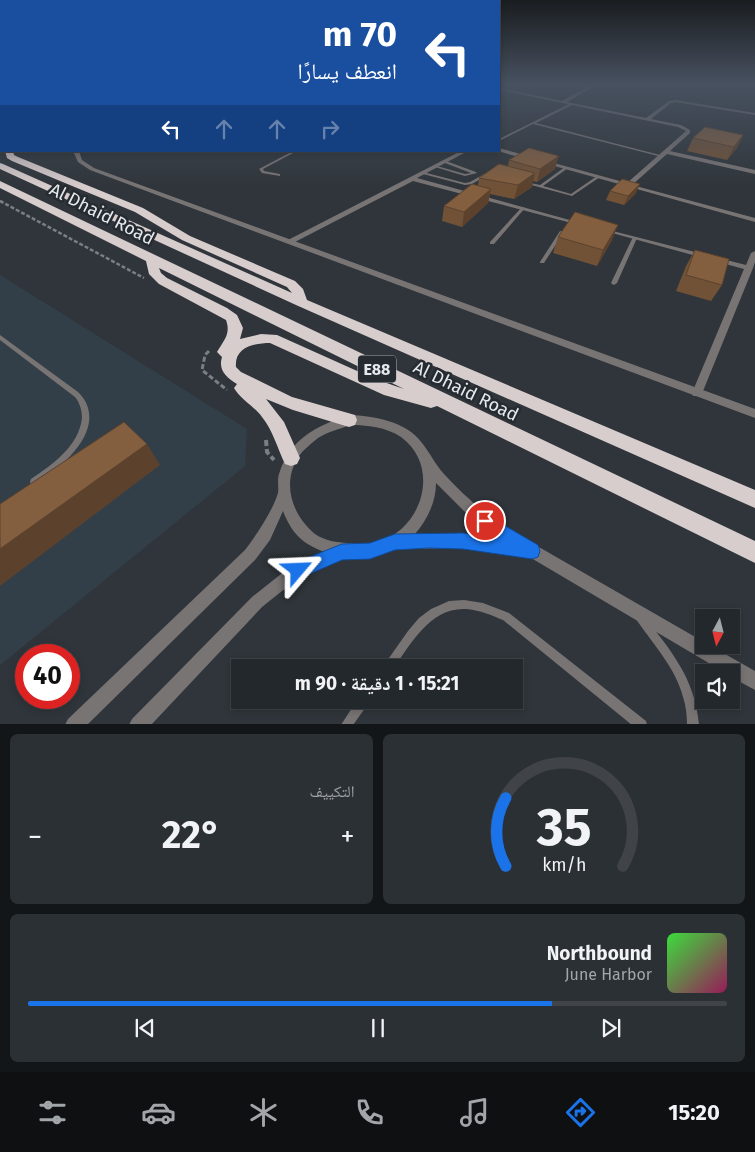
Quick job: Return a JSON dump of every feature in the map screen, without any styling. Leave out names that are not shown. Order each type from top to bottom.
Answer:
[{"type":"highway","points":[[9,152],[10,156],[15,159],[139,210],[186,238],[291,284],[297,289],[301,302]]},
{"type":"highway","name":"Al Dhaid Road","points":[[0,166],[301,302],[755,499]]},
{"type":"highway","name":"Al Dhaid Road","points":[[0,184],[150,259],[755,552]]},
{"type":"highway","points":[[150,259],[156,274],[163,281],[232,318],[236,328],[235,334],[220,360],[221,372],[256,398],[267,410],[282,432],[291,458]]},
{"type":"highway","points":[[349,420],[305,408],[265,392],[232,372],[228,365],[233,350],[241,344],[262,338],[272,338],[372,385],[408,397],[455,407]]},
{"type":"street","points":[[628,185],[688,132],[688,130],[648,119]]},
{"type":"street","points":[[500,150],[755,220]]},
{"type":"street","points":[[76,152],[80,161],[92,169],[755,414]]},
{"type":"street","points":[[290,242],[464,152]]},
{"type":"street","points":[[665,154],[755,172]]},
{"type":"street","points":[[413,179],[588,226]]},
{"type":"street","points":[[598,228],[749,268]]},
{"type":"street","points":[[697,393],[755,253]]},
{"type":"street","points":[[532,551],[463,541],[429,540],[395,542],[370,551],[342,552],[320,545],[302,532],[289,515],[283,496],[284,472],[302,443],[316,432],[332,424],[349,420],[369,420],[388,425],[405,434],[419,447],[428,464],[447,488],[470,510],[499,532],[532,551],[634,610],[755,682]]},
{"type":"street","points":[[395,542],[415,527],[427,507],[432,485],[428,464]]},
{"type":"street","points":[[74,724],[250,555],[265,535],[283,496]]},
{"type":"street","points":[[138,724],[257,602],[277,585],[298,570],[342,552]]},
{"type":"lane","points":[[500,140],[542,119]]},
{"type":"lane","points":[[533,123],[665,154]]},
{"type":"lane","points":[[279,175],[263,172],[261,169],[294,152]]},
{"type":"lane","points":[[514,160],[521,156]]},
{"type":"lane","points":[[437,166],[465,175],[475,173],[446,162]]},
{"type":"lane","points":[[540,187],[566,168]]},
{"type":"lane","points":[[424,173],[452,183],[472,186],[489,178],[491,173],[467,184],[442,179]]},
{"type":"lane","points":[[524,182],[572,195],[598,176]]},
{"type":"lane","points":[[492,243],[523,208]]},
{"type":"lane","points":[[542,262],[570,220]]},
{"type":"lane","points":[[614,283],[635,238]]},
{"type":"lane","points":[[0,337],[71,390],[82,400],[86,414],[82,430],[71,450],[52,469],[27,486]]},
{"type":"lane","points":[[393,659],[417,625],[432,613],[449,606],[468,604],[487,608],[506,616],[642,724]]},
{"type":"lane","points":[[634,610],[675,665],[689,693],[693,724]]},
{"type":"lane","points":[[346,724],[357,709]]},
{"type":"path","points":[[0,201],[146,280]]},
{"type":"path","points":[[215,345],[204,355],[202,370],[233,395]]},
{"type":"path","points":[[266,435],[267,452],[284,472]]},
{"type":"shaded area","points":[[0,275],[247,429],[245,466],[26,644],[15,644],[15,653],[0,665]]},
{"type":"building","points":[[705,127],[743,135],[734,147],[693,138]]},
{"type":"building","points":[[529,148],[559,156],[540,169],[509,160]]},
{"type":"building","points":[[499,164],[535,173],[518,185],[479,178]]},
{"type":"building","points":[[622,179],[640,184],[628,196],[610,191]]},
{"type":"building","points":[[472,184],[491,189],[464,212],[444,206]]},
{"type":"building","points":[[575,212],[618,225],[603,250],[558,237]]},
{"type":"building","points":[[695,250],[729,259],[722,285],[686,275]]},
{"type":"building","points":[[124,422],[147,444],[0,549],[0,504]]},
{"type":"route","points":[[298,570],[342,552],[370,551],[395,542],[463,541],[497,544],[532,551],[499,532],[485,521]]}]
